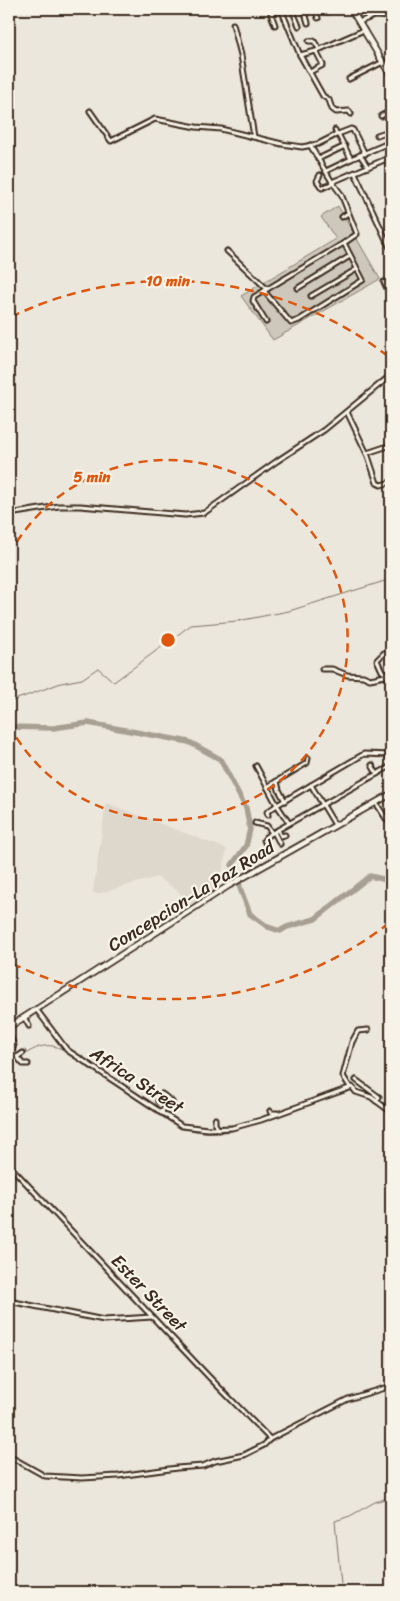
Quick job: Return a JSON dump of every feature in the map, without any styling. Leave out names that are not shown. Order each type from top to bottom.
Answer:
[{"type":"main road","points":[[351,9],[391,76]]},
{"type":"main road","name":"Concepcion-La Paz Road","points":[[9,1027],[232,884],[391,794]]},
{"type":"street","points":[[275,25],[271,14],[280,9],[300,55],[323,96],[329,100],[332,109],[336,112],[348,111],[351,114]]},
{"type":"street","points":[[292,9],[299,26]]},
{"type":"street","points":[[304,9],[308,22]]},
{"type":"street","points":[[315,9],[318,18]]},
{"type":"street","points":[[354,15],[370,9]]},
{"type":"street","points":[[359,22],[374,16],[391,17]]},
{"type":"street","points":[[234,24],[242,55],[254,137]]},
{"type":"street","points":[[300,55],[318,50],[364,30]]},
{"type":"street","points":[[309,42],[314,41],[323,64],[310,72]]},
{"type":"street","points":[[349,79],[383,62]]},
{"type":"street","points":[[90,111],[111,141],[155,119],[196,127],[222,129],[302,147],[318,144],[338,134],[353,130],[365,154]]},
{"type":"street","points":[[381,116],[391,111]]},
{"type":"street","points":[[335,130],[351,159]]},
{"type":"street","points":[[378,135],[386,132],[391,135]]},
{"type":"street","points":[[326,171],[391,142]]},
{"type":"street","points":[[266,322],[253,298],[357,234],[341,194],[310,145]]},
{"type":"street","points":[[318,159],[345,146]]},
{"type":"street","points":[[360,156],[368,167]]},
{"type":"street","points":[[320,175],[317,181],[322,188],[391,157]]},
{"type":"street","points":[[386,159],[391,171]]},
{"type":"street","points":[[355,173],[391,250]]},
{"type":"street","points":[[342,217],[348,213]]},
{"type":"street","points":[[227,251],[266,290],[291,323],[293,323],[362,282],[363,280],[344,243]]},
{"type":"street","points":[[298,288],[350,256]]},
{"type":"street","points":[[312,296],[357,269]]},
{"type":"street","points":[[384,282],[391,297]]},
{"type":"street","points":[[9,514],[59,506],[185,515],[204,513],[347,412],[391,375]]},
{"type":"street","points":[[347,412],[367,453],[378,485],[391,482]]},
{"type":"street","points":[[367,453],[391,445]]},
{"type":"street","points":[[390,676],[382,671],[377,660],[384,653],[391,651]]},
{"type":"street","points":[[322,669],[332,669],[347,675],[363,676],[370,679],[390,676]]},
{"type":"street","points":[[268,815],[268,810],[277,804],[364,754],[391,755]]},
{"type":"street","points":[[267,787],[306,764],[308,758]]},
{"type":"street","points":[[372,765],[377,774]]},
{"type":"street","points":[[256,766],[289,823]]},
{"type":"street","points":[[269,851],[264,839],[391,766]]},
{"type":"street","points":[[277,781],[279,790],[285,800]]},
{"type":"street","points":[[311,785],[335,825]]},
{"type":"street","points":[[376,803],[387,820],[391,820]]},
{"type":"street","points":[[255,823],[266,826],[282,836],[285,835]]},
{"type":"street","points":[[275,832],[280,844]]},
{"type":"street","name":"Africa Street","points":[[36,1009],[67,1050],[182,1126],[220,1130],[242,1125],[278,1114],[350,1087]]},
{"type":"street","points":[[24,1017],[29,1026]]},
{"type":"street","points":[[368,1030],[358,1031],[352,1042],[343,1076],[350,1087],[377,1100],[391,1112]]},
{"type":"street","points":[[9,1034],[14,1045],[10,1049],[13,1056],[22,1064],[28,1064]]},
{"type":"street","points":[[18,1059],[23,1053]]},
{"type":"street","points":[[356,1080],[377,1095],[379,1097],[377,1100]]},
{"type":"street","points":[[158,1101],[162,1094],[171,1101],[161,1113]]},
{"type":"street","points":[[270,1111],[271,1113],[275,1112],[278,1114]]},
{"type":"street","points":[[215,1119],[215,1124],[220,1130]]},
{"type":"street","name":"Ester Street","points":[[9,1165],[270,1439]]},
{"type":"street","points":[[9,1301],[104,1320],[152,1317]]},
{"type":"street","points":[[9,1456],[45,1476],[82,1478],[118,1476],[203,1466],[215,1461],[244,1455],[264,1445],[270,1439],[348,1399],[391,1386]]},
{"type":"shaded area","points":[[338,206],[380,279],[273,340],[241,296],[336,239],[321,217]]},
{"type":"shaded area","points":[[106,803],[227,849],[220,882],[212,886],[216,892],[193,905],[178,891],[157,877],[97,894],[93,892]]},
{"type":"waterway","points":[[9,702],[61,683],[82,679],[98,668],[114,682],[191,625],[238,621],[289,611],[391,579]]},
{"type":"waterway","points":[[9,727],[53,728],[88,723],[189,742],[220,759],[246,808],[250,829],[246,846],[232,865],[250,914],[268,927],[280,931],[287,927],[315,919],[370,876],[391,881]]},
{"type":"waterway","points":[[9,1066],[29,1052],[42,1046],[57,1047],[66,1051]]},
{"type":"waterway","points":[[75,1057],[174,1123],[187,1129],[201,1132],[231,1131],[353,1090]]},
{"type":"waterway","points":[[357,1090],[366,1092],[376,1098]]},
{"type":"waterway","points":[[379,1100],[391,1109]]},
{"type":"waterway","points":[[227,1460],[252,1453],[288,1432]]},
{"type":"waterway","points":[[186,1469],[201,1468],[213,1463]]},
{"type":"waterway","points":[[27,1468],[44,1477]]},
{"type":"waterway","points":[[48,1478],[64,1479]]},
{"type":"waterway","points":[[100,1479],[114,1478]]},
{"type":"waterway","points":[[341,1584],[335,1521],[350,1516],[375,1502],[391,1497]]}]
